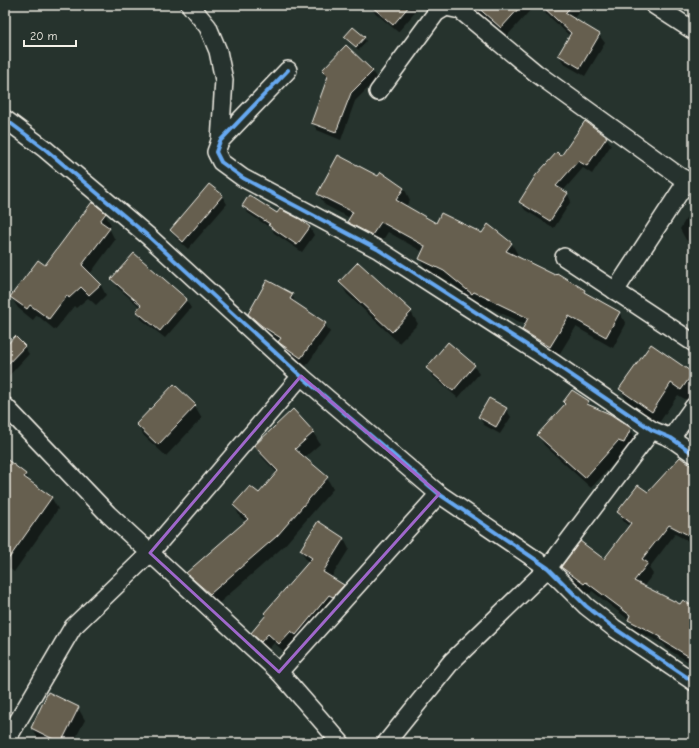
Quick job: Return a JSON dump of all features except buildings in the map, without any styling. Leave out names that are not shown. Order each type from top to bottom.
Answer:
[{"type":"street","points":[[190,5],[208,27],[218,51],[224,80],[220,141],[216,152],[221,162],[243,178],[379,250],[536,351],[652,430],[670,438],[694,454]]},
{"type":"street","points":[[654,5],[694,31]]},
{"type":"street","points":[[378,92],[436,13],[446,6],[460,10],[536,73],[691,182],[615,291]]},
{"type":"street","points":[[220,141],[288,70]]},
{"type":"street","points":[[5,119],[45,150],[148,236],[301,376],[439,494],[548,568],[586,606],[614,628],[694,682]]},
{"type":"street","points":[[564,257],[694,344]]},
{"type":"street","points":[[5,743],[73,627],[150,553],[301,376]]},
{"type":"street","points":[[5,406],[108,514],[279,672],[341,743]]},
{"type":"street","points":[[670,438],[694,406]]},
{"type":"street","points":[[386,743],[452,661],[548,568],[652,430]]},
{"type":"street","points":[[279,672],[439,494]]},
{"type":"highlighted area","points":[[301,376],[439,494],[279,672],[150,553]]},
{"type":"cycle path","points":[[288,70],[220,141],[216,152],[221,162],[243,178],[379,250],[536,351],[652,430],[671,438],[694,454]]},
{"type":"cycle path","points":[[5,119],[45,149],[148,236],[301,376],[439,494],[548,568],[586,606],[614,628],[694,682]]}]
